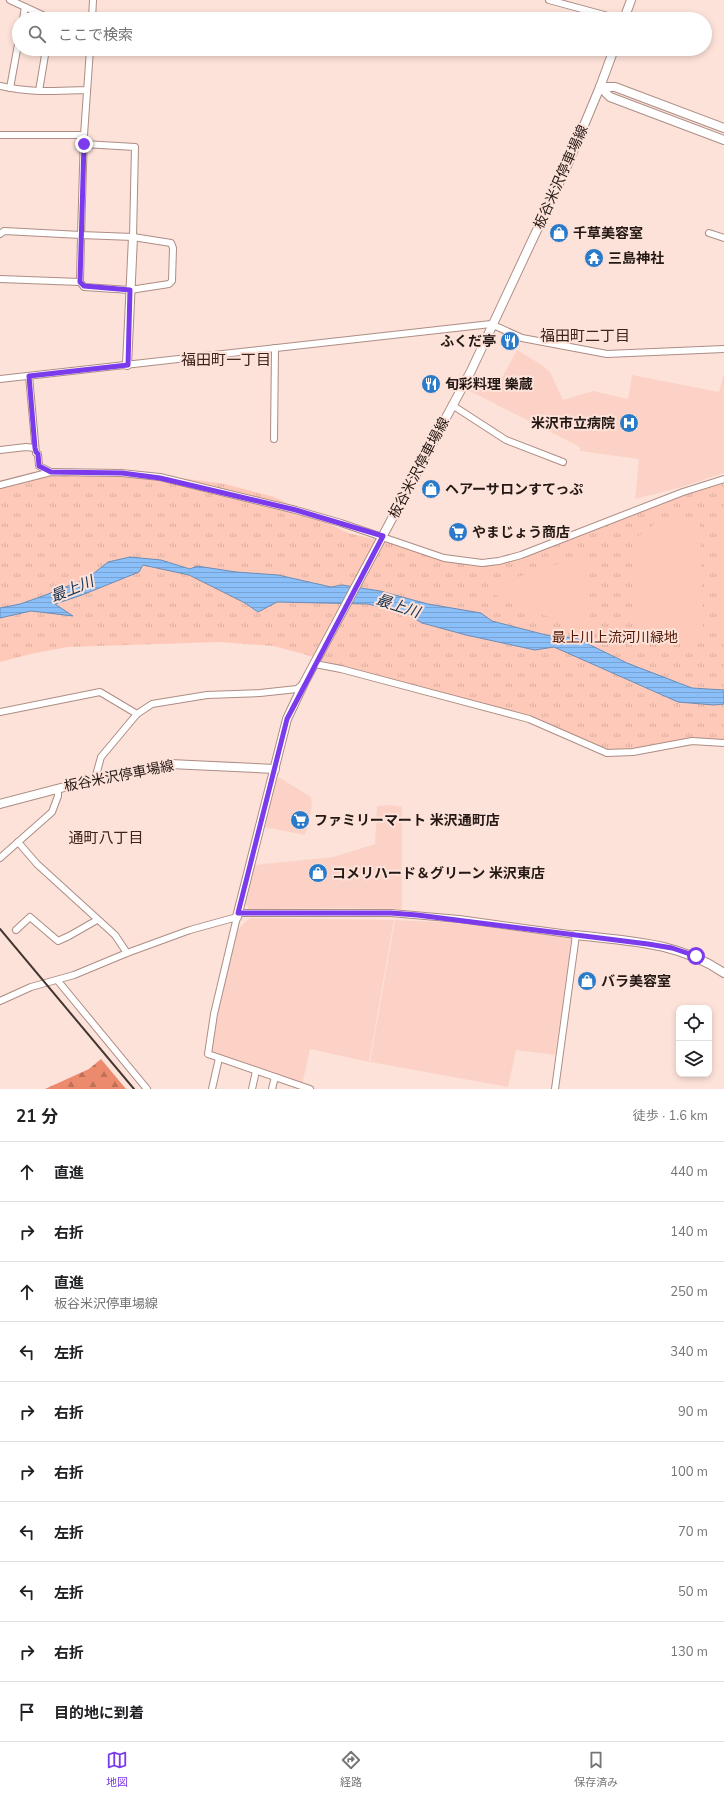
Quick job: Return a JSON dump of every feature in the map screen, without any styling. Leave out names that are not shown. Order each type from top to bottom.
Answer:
[{"type":"main road","points":[[627,12],[631,0]]},
{"type":"main road","name":"板谷米沢停車場線","points":[[0,804],[95,779],[170,764],[275,769],[287,719],[304,683],[471,371],[491,324],[567,166],[611,56]]},
{"type":"main road","points":[[600,87],[615,87],[724,128]]},
{"type":"main road","points":[[600,87],[610,97],[724,140]]},
{"type":"main road","points":[[128,365],[133,237]]},
{"type":"main road","points":[[237,915],[275,769]]},
{"type":"main road","points":[[576,935],[672,948],[696,956],[724,973]]},
{"type":"street","points":[[10,0],[36,12]]},
{"type":"street","points":[[92,12],[93,0]]},
{"type":"street","points":[[549,0],[593,12]]},
{"type":"street","points":[[24,12],[25,7]]},
{"type":"street","points":[[10,88],[16,56]]},
{"type":"street","points":[[39,92],[45,56]]},
{"type":"street","points":[[80,282],[84,135],[89,56]]},
{"type":"street","points":[[0,86],[39,92],[87,90]]},
{"type":"street","points":[[0,135],[84,135]]},
{"type":"street","points":[[84,144],[135,146],[133,237]]},
{"type":"street","points":[[0,234],[4,231],[133,237],[171,243],[173,248],[172,281],[169,284],[130,290],[84,286],[80,282],[0,279]]},
{"type":"street","points":[[709,233],[724,238]]},
{"type":"street","points":[[0,379],[491,324],[522,338],[607,354],[724,349]]},
{"type":"street","points":[[274,439],[275,348]]},
{"type":"street","points":[[29,376],[35,448],[38,454],[39,466],[51,472]]},
{"type":"street","points":[[452,405],[506,440],[563,462]]},
{"type":"street","points":[[0,450],[26,447],[35,448]]},
{"type":"street","points":[[0,485],[51,472],[122,473],[160,478],[296,510],[383,536],[444,558],[482,563],[499,561],[559,541],[700,485],[724,479]]},
{"type":"street","points":[[317,660],[341,669],[529,719],[607,753],[633,752],[692,741],[724,743]]},
{"type":"street","points":[[95,779],[101,757],[137,714],[152,704],[208,695],[260,693],[296,689],[304,683]]},
{"type":"street","points":[[0,712],[100,692],[137,714]]},
{"type":"street","points":[[0,858],[52,812],[58,796],[58,788]]},
{"type":"street","points":[[18,842],[38,864],[115,935],[127,953]]},
{"type":"street","points":[[0,1001],[31,987],[58,981],[127,953],[237,915],[398,913],[459,919],[576,935],[555,1089]]},
{"type":"street","points":[[237,915],[214,1014],[208,1054],[307,1088]]},
{"type":"street","points":[[16,930],[30,917],[58,940],[69,936],[97,920]]},
{"type":"street","points":[[58,981],[147,1089]]},
{"type":"street","points":[[212,1089],[219,1058]]},
{"type":"street","points":[[252,1089],[256,1071]]},
{"type":"street","points":[[272,1089],[275,1077]]},
{"type":"shaded area","name":"米沢市立病院","points":[[517,350],[542,365],[550,372],[563,400],[593,391],[628,399],[632,375],[719,392],[724,374],[724,473],[682,487],[635,499],[639,459],[580,451],[580,447],[466,389],[474,373],[498,385]]},
{"type":"shaded area","name":"ファミリーマート 米沢通町店","points":[[280,778],[311,797],[312,806],[305,835],[264,827],[275,781]]},
{"type":"shaded area","points":[[389,805],[402,807],[402,909],[249,909],[244,902],[254,865],[333,857],[375,844],[377,806]]},
{"type":"shaded area","points":[[250,918],[394,920],[369,1062],[310,1049],[302,1085],[210,1051],[236,931]]},
{"type":"shaded area","points":[[395,920],[458,923],[572,938],[555,1055],[516,1050],[508,1087],[370,1062]]},
{"type":"green space","name":"最上川上流河川緑地","points":[[122,470],[225,484],[274,497],[348,533],[390,543],[443,560],[481,566],[522,556],[560,544],[683,494],[724,482],[724,740],[690,739],[633,749],[609,751],[530,718],[341,667],[304,654],[273,646],[219,642],[68,647],[35,653],[0,662],[0,481],[33,472]]},
{"type":"green space","points":[[717,520],[724,520],[724,637],[720,637]]},
{"type":"green space","points":[[700,522],[703,639],[637,641],[634,539],[656,523]]},
{"type":"green space","points":[[587,555],[591,632],[588,633],[480,589]]},
{"type":"green space","points":[[101,1059],[126,1089],[45,1089],[89,1069]]},
{"type":"water","name":"最上川","points":[[130,557],[161,560],[190,569],[197,566],[236,572],[278,575],[331,587],[342,585],[380,591],[428,604],[481,613],[492,621],[546,635],[576,638],[627,663],[692,688],[724,690],[724,704],[714,705],[678,702],[554,647],[535,650],[466,635],[422,623],[407,614],[368,604],[277,602],[258,612],[245,603],[189,575],[143,565],[139,572],[82,595],[55,604],[73,616],[31,611],[0,618],[0,608],[20,604],[43,596],[88,578],[108,562]]},
{"type":"railway","points":[[0,929],[134,1089]]},
{"type":"place","name":"千草美容室","points":[[559,233]]},
{"type":"place","name":"三島神社","points":[[594,258]]},
{"type":"place","name":"ふくだ亭","points":[[510,341]]},
{"type":"place","name":"旬彩料理 樂蔵","points":[[431,384]]},
{"type":"place","name":"米沢市立病院","points":[[629,423]]},
{"type":"place","name":"ヘアーサロンすてっぷ","points":[[431,489]]},
{"type":"place","name":"やまじょう商店","points":[[458,532]]},
{"type":"place","name":"ファミリーマート 米沢通町店","points":[[300,820]]},
{"type":"place","name":"コメリハード＆グリーン 米沢東店","points":[[318,873]]},
{"type":"place","name":"バラ美容室","points":[[587,981]]},
{"type":"district","name":"福田町二丁目","points":[[585,336]]},
{"type":"district","name":"福田町一丁目","points":[[226,360]]},
{"type":"district","name":"通町八丁目","points":[[106,838]]},
{"type":"route","points":[[84,144],[80,282],[84,286],[130,290],[128,365],[29,376],[35,448],[38,454],[39,466],[51,472],[122,473],[160,478],[296,510],[383,536],[304,683],[287,719],[238,913],[391,913],[417,915],[459,919],[648,944],[672,948],[696,956]]}]
